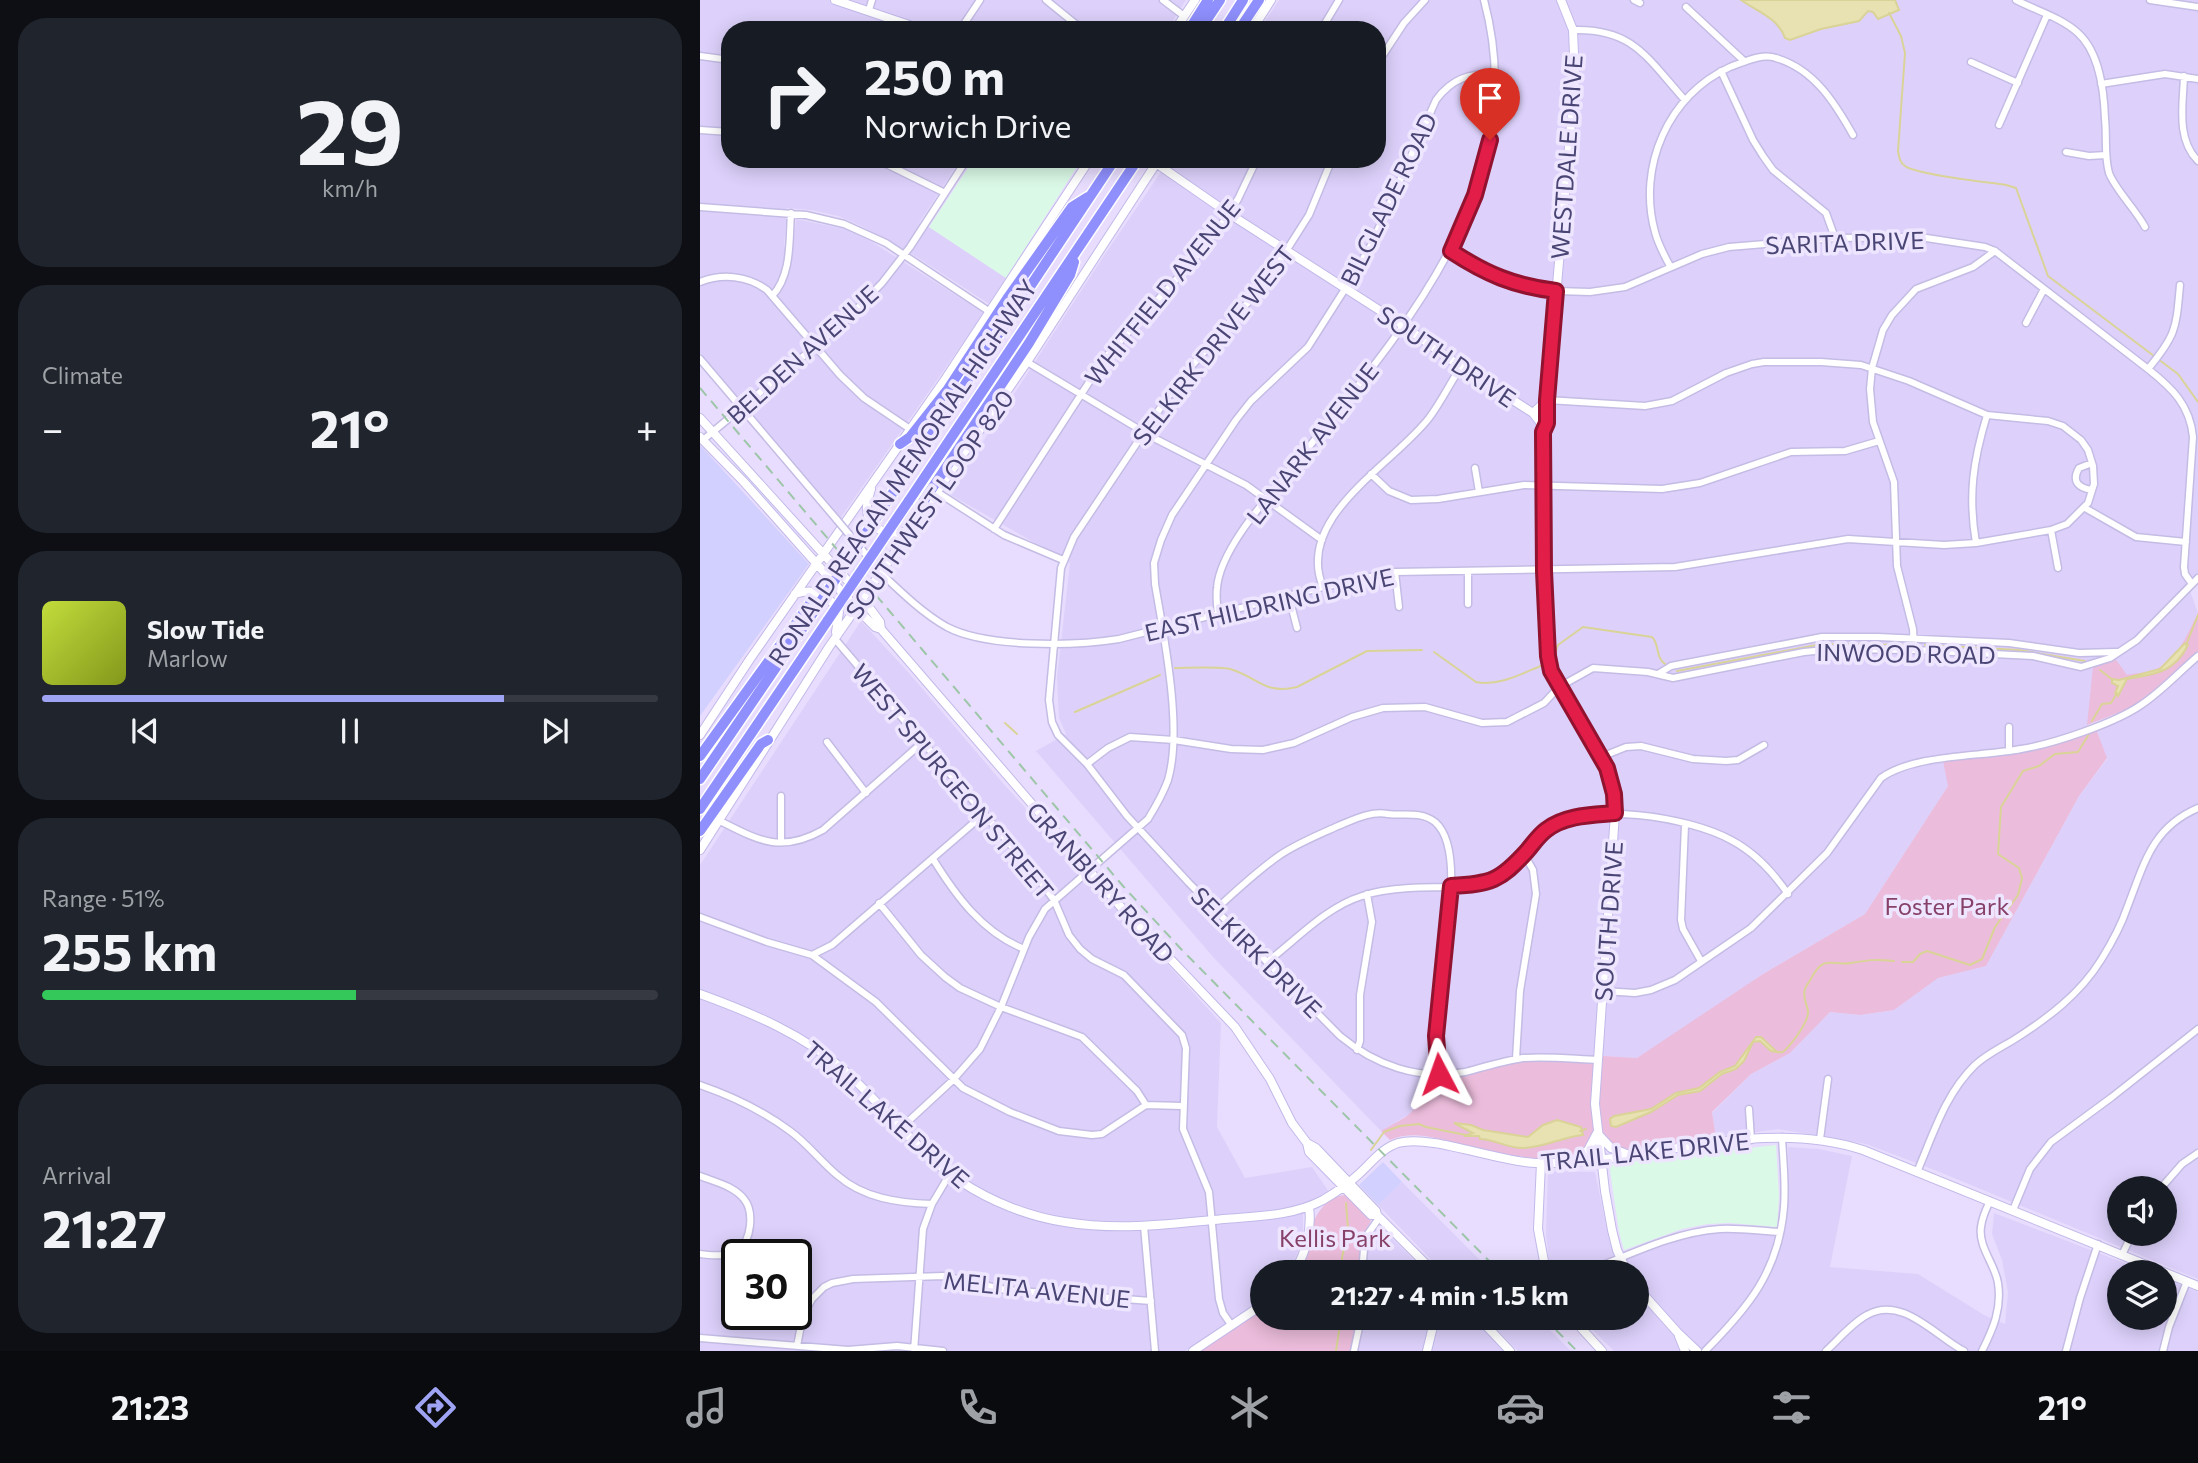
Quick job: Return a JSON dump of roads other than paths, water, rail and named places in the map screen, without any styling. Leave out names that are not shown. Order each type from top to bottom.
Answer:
[{"type":"highway","points":[[1195,21],[1208,0]]},
{"type":"highway","points":[[1206,21],[1220,0]]},
{"type":"highway","points":[[1230,21],[1243,0]]},
{"type":"highway","points":[[1245,21],[1259,0]]},
{"type":"highway","name":"RONALD REAGAN MEMORIAL HIGHWAY","points":[[700,779],[814,604],[825,594],[1109,168]]},
{"type":"highway","name":"RONALD REAGAN MEMORIAL HIGHWAY","points":[[700,809],[1132,168]]},
{"type":"highway","points":[[900,444],[910,437],[948,389],[1072,207],[1091,196]]},
{"type":"highway","points":[[917,518],[921,505],[1070,275],[1080,246]]},
{"type":"highway","points":[[700,756],[814,604]]},
{"type":"highway","points":[[700,831],[761,744],[768,740]]},
{"type":"street","points":[[835,0],[899,21]]},
{"type":"street","points":[[869,10],[872,0]]},
{"type":"street","points":[[966,21],[980,0]]},
{"type":"street","points":[[1046,0],[1072,21]]},
{"type":"street","points":[[1163,0],[1184,16]]},
{"type":"street","points":[[1181,21],[1195,0]]},
{"type":"street","points":[[1258,21],[1271,0]]},
{"type":"street","points":[[1326,21],[1339,0]]},
{"type":"street","points":[[1386,51],[1425,0]]},
{"type":"street","name":"LANARK AVENUE","points":[[1218,614],[1217,587],[1225,558],[1267,499],[1404,326],[1451,251],[1471,207],[1483,167],[1494,113],[1493,41],[1484,0]]},
{"type":"street","name":"WESTDALE DRIVE","points":[[1543,432],[1547,423],[1575,78],[1573,30],[1561,0]]},
{"type":"street","points":[[2150,0],[2198,8]]},
{"type":"street","points":[[2019,1],[2079,33],[2094,58],[2101,83],[2110,176],[2145,227]]},
{"type":"street","points":[[1686,7],[1744,61]]},
{"type":"street","points":[[1998,125],[2047,15]]},
{"type":"street","points":[[1573,30],[1602,30],[1625,39],[1640,50],[1684,99]]},
{"type":"street","points":[[700,56],[721,59]]},
{"type":"street","points":[[1670,266],[1655,232],[1650,198],[1656,151],[1684,99],[1721,71],[1744,61],[1773,57],[1793,65],[1827,93],[1853,135]]},
{"type":"street","points":[[1971,62],[2018,83]]},
{"type":"street","points":[[1721,71],[1763,156],[1773,170],[1826,213],[1835,238]]},
{"type":"street","name":"BILGLADE ROAD","points":[[901,1128],[953,1080],[980,1049],[1039,918],[1054,901],[1148,819],[1160,799],[1168,779],[1174,740],[1154,563],[1172,515],[1236,420],[1251,401],[1308,346],[1345,289],[1367,254],[1436,100],[1448,85],[1461,77],[1495,73]]},
{"type":"street","points":[[2101,83],[2152,75],[2198,79]]},
{"type":"street","points":[[2184,76],[2183,132],[2190,153],[2198,161]]},
{"type":"street","points":[[700,130],[721,131]]},
{"type":"street","points":[[2067,152],[2089,156],[2106,155]]},
{"type":"street","points":[[894,168],[945,193]]},
{"type":"street","name":"BELDEN AVENUE","points":[[701,439],[742,409],[855,312],[904,255],[961,168]]},
{"type":"street","points":[[700,735],[990,312],[1084,168]]},
{"type":"street","name":"SOUTHWEST LOOP 820","points":[[700,850],[835,639],[1027,362],[1149,168]]},
{"type":"street","name":"SOUTH DRIVE","points":[[1165,168],[1228,213],[1533,413],[1540,422],[1543,432],[1544,571],[1548,656],[1551,671],[1559,687],[1601,757],[1611,781],[1615,813],[1595,1097],[1601,1159],[1612,1230],[1620,1259]]},
{"type":"street","name":"WHITFIELD AVENUE","points":[[994,529],[1104,359],[1191,262],[1228,213],[1253,168]]},
{"type":"street","name":"SELKIRK DRIVE WEST","points":[[1054,644],[1063,560],[1073,537],[1189,369],[1255,297],[1287,251],[1310,215],[1328,168]]},
{"type":"street","points":[[700,206],[825,218],[844,224],[886,243],[990,312]]},
{"type":"street","points":[[772,296],[784,279],[791,214]]},
{"type":"street","name":"SARITA DRIVE","points":[[1451,251],[1479,270],[1530,288],[1590,292],[1625,287],[1643,281],[1670,266],[1715,250],[1835,238],[1920,237],[1995,251],[2150,366],[2179,396],[2189,415],[2192,428],[2185,571],[2195,581]]},
{"type":"street","points":[[1914,650],[1915,640],[1897,566],[1894,482],[1873,422],[1872,368],[1883,330],[1892,315],[1916,289],[1973,267],[1995,251]]},
{"type":"street","points":[[700,282],[716,277],[751,280],[767,290],[840,375],[864,398],[910,429]]},
{"type":"street","points":[[2150,366],[2163,351],[2175,327],[2180,285]]},
{"type":"street","points":[[2026,323],[2044,289]]},
{"type":"street","name":"EAST HILDRING DRIVE","points":[[700,359],[884,576],[933,618],[956,631],[986,639],[1086,645],[1395,572],[1675,567],[1835,541],[1944,545],[1976,543],[2051,530],[2067,524],[2085,508]]},
{"type":"street","points":[[1027,362],[1144,432],[1267,499],[1322,540]]},
{"type":"street","points":[[1533,413],[1547,400],[1645,406],[1672,401],[1726,373],[1764,362],[1821,362],[1872,368],[1987,415],[2048,421],[2063,426],[2081,440],[2092,463],[2092,490],[2085,508],[2136,537],[2186,542]]},
{"type":"street","points":[[1323,587],[1317,556],[1322,540],[1338,512],[1371,474],[1428,419],[1461,367]]},
{"type":"street","points":[[1976,543],[1971,514],[1972,474],[1987,415]]},
{"type":"street","name":"GRANBURY ROAD","points":[[700,418],[863,599],[880,622],[881,629]]},
{"type":"street","name":"GRANBURY ROAD","points":[[701,439],[743,481],[856,608],[875,627],[881,629],[1119,905],[1235,1027],[1270,1079],[1292,1123],[1307,1143],[1316,1148],[1345,1185],[1376,1211],[1422,1260]]},
{"type":"street","points":[[1371,474],[1389,491],[1411,500],[1438,499],[1543,484],[1662,489],[1724,476],[1791,452],[1845,451],[1879,441]]},
{"type":"street","points":[[2092,463],[2079,468],[2075,475],[2076,483],[2080,487],[2092,490]]},
{"type":"street","points":[[1475,468],[1479,492]]},
{"type":"street","points":[[873,483],[867,505],[871,522],[892,536],[909,530]]},
{"type":"street","points":[[937,492],[1020,544],[1063,560]]},
{"type":"street","points":[[2051,530],[2058,568]]},
{"type":"street","points":[[1468,571],[1468,604]]},
{"type":"street","points":[[1395,572],[1399,607]]},
{"type":"street","name":"INWOOD ROAD","points":[[1087,764],[1108,748],[1130,737],[1263,751],[1294,743],[1383,708],[1425,707],[1482,723],[1507,722],[1544,703],[1559,687],[1593,668],[1658,674],[1673,678],[1804,652],[1836,649],[2033,656],[2081,667],[2097,663],[2137,640],[2195,581]]},
{"type":"street","points":[[795,594],[817,591],[828,597],[838,609],[839,624],[830,647]]},
{"type":"street","points":[[1289,597],[1297,628]]},
{"type":"street","name":"INWOOD ROAD","points":[[1658,674],[1671,666],[1822,637],[2009,643],[2094,654],[2116,653]]},
{"type":"street","name":"WEST SPURGEON STREET","points":[[835,639],[1031,869],[1054,901],[1069,935],[1080,949],[1092,959],[1124,975],[1182,1035],[1186,1048],[1182,1106],[1184,1135],[1207,1185],[1219,1299],[1231,1326]]},
{"type":"street","name":"SELKIRK DRIVE","points":[[1054,644],[1049,699],[1052,722],[1058,735],[1087,764],[1138,828],[1215,910],[1357,1050],[1409,1072],[1439,1074],[1462,1072],[1516,1059],[1545,1057],[1598,1060]]},
{"type":"street","points":[[2094,654],[2097,663]]},
{"type":"street","points":[[1603,991],[1635,993],[1675,980],[1751,928],[1827,853],[1881,778],[1892,770],[1912,764],[2009,751],[2056,739],[2138,707],[2198,656]]},
{"type":"street","points":[[1671,666],[1673,678]]},
{"type":"street","points":[[2009,727],[2009,751]]},
{"type":"street","points":[[718,820],[761,841],[798,841],[823,830],[923,741]]},
{"type":"street","points":[[827,743],[866,793]]},
{"type":"street","points":[[1601,757],[1626,747],[1640,746],[1693,759],[1726,761],[1738,760],[1763,745]]},
{"type":"street","points":[[781,796],[781,842]]},
{"type":"street","points":[[1917,1172],[1943,1110],[1963,1079],[1988,1055],[2053,1013],[2085,982],[2101,961],[2118,930],[2145,859],[2175,820],[2198,808]]},
{"type":"street","points":[[1215,910],[1282,854],[1304,841],[1361,816],[1378,811],[1418,814],[1436,823],[1446,840],[1451,886],[1436,1036],[1439,1074]]},
{"type":"street","points":[[812,954],[832,945],[984,814]]},
{"type":"street","points":[[1267,962],[1332,911],[1367,894],[1408,888],[1479,884],[1495,879],[1504,874],[1546,830],[1585,816],[1632,814],[1707,829],[1748,851],[1772,873],[1788,894]]},
{"type":"street","points":[[1685,825],[1681,920],[1683,929],[1702,961]]},
{"type":"street","points":[[1516,1059],[1520,991],[1536,888],[1532,870],[1524,854]]},
{"type":"street","points":[[933,859],[949,885],[974,915],[991,931],[1024,948]]},
{"type":"street","points":[[1357,1050],[1360,1041],[1360,995],[1372,922],[1367,894]]},
{"type":"street","points":[[879,903],[931,965],[960,988],[1001,1007],[1082,1037],[1137,1091],[1146,1105]]},
{"type":"street","points":[[700,917],[767,942],[812,954],[876,1002],[953,1080],[977,1097],[1010,1112],[1059,1131],[1082,1135],[1102,1134],[1146,1105],[1182,1106]]},
{"type":"street","name":"TRAIL LAKE DRIVE","points":[[700,994],[748,1012],[795,1036],[844,1071],[901,1128],[971,1187],[1038,1217],[1067,1223],[1144,1226],[1283,1213],[1309,1207],[1345,1185],[1389,1147],[1412,1141],[1515,1161],[1541,1163],[1632,1156],[1751,1139],[1820,1139],[1863,1150],[2198,1286]]},
{"type":"street","points":[[2012,1210],[2030,1169],[2051,1142],[2198,1029]]},
{"type":"street","points":[[1820,1139],[1828,1079]]},
{"type":"street","points":[[700,1085],[751,1106],[772,1118],[804,1142],[836,1175],[864,1193],[889,1200],[932,1204]]},
{"type":"street","points":[[1749,1109],[1751,1139]]},
{"type":"street","points":[[1574,1162],[1589,1149],[1597,1133],[1611,1147],[1632,1156]]},
{"type":"street","points":[[1705,1351],[1743,1311],[1760,1287],[1774,1256],[1784,1199],[1782,1137]]},
{"type":"street","points":[[2172,1176],[2182,1164],[2198,1153]]},
{"type":"street","points":[[1541,1163],[1538,1229],[1544,1260]]},
{"type":"street","points":[[914,1349],[923,1230],[932,1204],[951,1172]]},
{"type":"street","points":[[700,1176],[732,1189],[745,1199],[751,1212],[748,1232],[738,1251],[723,1255],[700,1254]]},
{"type":"street","points":[[1300,1260],[1311,1224],[1325,1198]]},
{"type":"street","points":[[1982,1351],[1994,1325],[1999,1303],[1997,1275],[1980,1235],[1990,1201]]},
{"type":"street","points":[[1309,1207],[1311,1224]]},
{"type":"street","points":[[1363,1260],[1365,1238],[1378,1216]]},
{"type":"street","points":[[1144,1226],[1155,1351]]},
{"type":"street","points":[[1620,1259],[1677,1238],[1708,1231],[1780,1232]]},
{"type":"street","points":[[2066,1351],[2098,1244]]},
{"type":"street","points":[[2122,1255],[2126,1246]]},
{"type":"street","name":"MELITA AVENUE","points":[[797,1346],[807,1307],[824,1287],[853,1279],[920,1279],[943,1276],[1006,1290],[1151,1301]]},
{"type":"street","points":[[2163,1351],[2169,1327],[2187,1281]]},
{"type":"street","points":[[1649,1301],[1698,1351]]},
{"type":"street","points":[[1826,1351],[1860,1320],[1881,1309],[1902,1312],[1964,1351]]},
{"type":"street","points":[[1193,1351],[1250,1313]]},
{"type":"street","points":[[1354,1351],[1358,1330]]},
{"type":"street","points":[[1427,1351],[1432,1330]]},
{"type":"street","points":[[1490,1330],[1510,1351]]},
{"type":"street","points":[[1583,1330],[1602,1351]]},
{"type":"street","points":[[1678,1333],[1685,1351]]},
{"type":"street","points":[[700,1338],[848,1350],[889,1346],[943,1351]]},
{"type":"waterway","points":[[1889,13],[1901,36],[1905,53],[1898,151],[1902,163],[1923,172],[2016,188],[2048,276],[2154,356]]},
{"type":"waterway","points":[[2158,359],[2178,374],[2198,402]]},
{"type":"waterway","points":[[2186,645],[2198,615]]},
{"type":"waterway","points":[[1554,656],[1558,645],[1583,627],[1652,637],[1665,664]]},
{"type":"waterway","points":[[1677,671],[1822,644],[1910,645]]},
{"type":"waterway","points":[[1925,645],[2019,650],[2085,661]]},
{"type":"waterway","points":[[1175,668],[1226,668],[1269,687],[1286,689],[1297,687],[1367,651],[1422,650]]},
{"type":"waterway","points":[[1434,652],[1476,682],[1484,683],[1510,678],[1543,665]]},
{"type":"waterway","points":[[2100,670],[2113,680]]},
{"type":"waterway","points":[[1075,712],[1160,675]]},
{"type":"waterway","points":[[2092,721],[2102,704],[2111,703],[2117,693]]},
{"type":"waterway","points":[[1005,723],[1017,734]]},
{"type":"waterway","points":[[1902,962],[1913,962],[1927,951],[1970,965],[1982,959],[1995,927],[2018,895],[2022,878],[2019,868],[1998,854],[2001,807],[2023,771],[2039,766],[2055,754],[2078,752],[2089,734]]},
{"type":"waterway","points":[[1777,1052],[1783,1052],[1803,1027],[1808,1016],[1804,992],[1821,965],[1872,960],[1894,961]]},
{"type":"waterway","points":[[1371,1150],[1384,1132],[1400,1126],[1419,1124],[1466,1135]]},
{"type":"waterway","points":[[1580,1131],[1586,1129]]},
{"type":"waterway","points":[[1342,1260],[1348,1229],[1346,1203]]},
{"type":"waterway","points":[[1336,1351],[1339,1330]]},
{"type":"railway","points":[[700,388],[1123,886],[1181,949],[1488,1260]]},
{"type":"railway","points":[[1556,1330],[1577,1351]]},
{"type":"park label","name":"Foster Park","points":[[1947,905]]},
{"type":"park label","name":"Kellis Park","points":[[1335,1237]]}]
